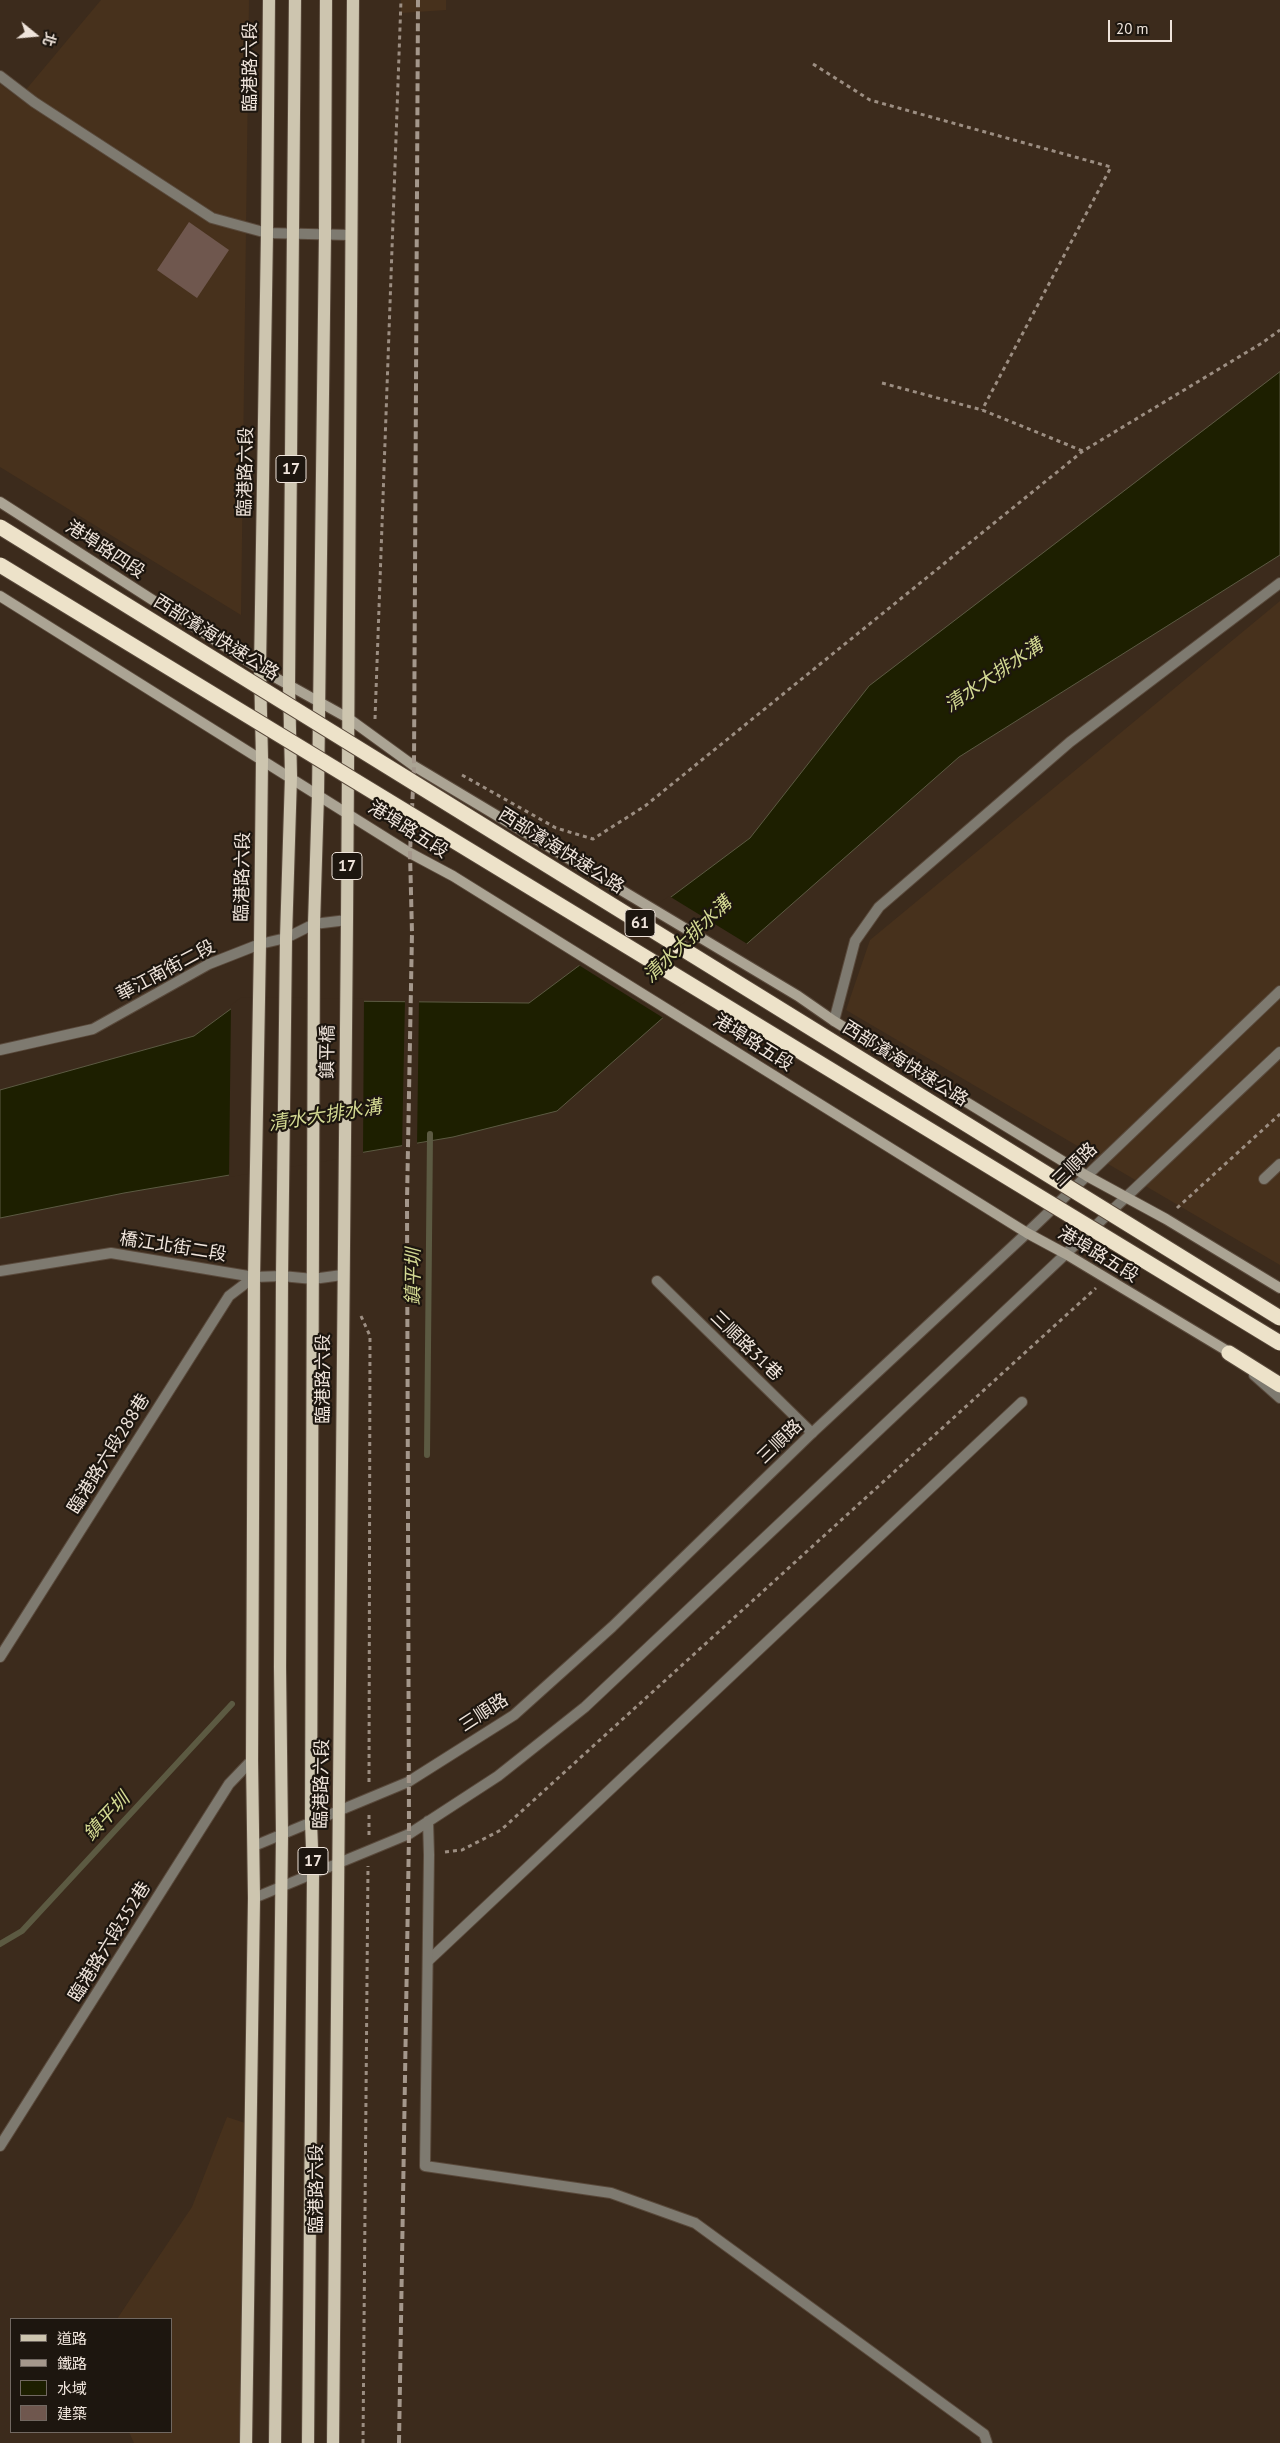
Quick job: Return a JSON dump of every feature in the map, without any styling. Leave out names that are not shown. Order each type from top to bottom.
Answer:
[{"type":"highway","name":"西部濱海快速公路","points":[[0,527],[1280,1318]]},
{"type":"highway","name":"61","points":[[0,566],[1280,1343]]},
{"type":"highway","points":[[1229,1352],[1280,1384]]},
{"type":"main road","name":"臨港路六段","points":[[260,944],[262,759],[260,669],[268,233],[269,0]]},
{"type":"main road","name":"17","points":[[275,2443],[282,1834],[280,1668],[282,1276],[286,938],[291,776],[289,686],[295,0]]},
{"type":"main road","name":"17","points":[[314,924],[318,795],[326,0]]},
{"type":"main road","name":"17","points":[[347,920],[353,0]]},
{"type":"main road","name":"鎮平橋","points":[[342,1275],[347,920]]},
{"type":"main road","name":"鎮平橋","points":[[313,1279],[314,924]]},
{"type":"main road","name":"17","points":[[246,2443],[254,1898],[252,1760],[254,1277],[260,944]]},
{"type":"main road","name":"臨港路六段","points":[[333,2443],[342,1275]]},
{"type":"main road","name":"臨港路六段","points":[[308,2443],[313,1874],[311,1822],[313,1279]]},
{"type":"street","points":[[0,76],[34,102],[212,218],[268,233],[350,235]]},
{"type":"street","name":"港埠路四段","points":[[0,502],[260,669],[348,718]]},
{"type":"street","points":[[834,1021],[855,941],[878,907],[1070,742],[1280,583]]},
{"type":"street","points":[[0,596],[262,759]]},
{"type":"street","points":[[348,718],[432,776],[798,996],[834,1021],[1087,1176],[1166,1219],[1280,1288]]},
{"type":"street","name":"港埠路五段","points":[[262,759],[347,811],[410,853],[513,914],[1027,1233],[1066,1254],[1229,1352],[1280,1378]]},
{"type":"street","name":"華江南街二段","points":[[0,1050],[93,1029],[209,964],[260,944],[286,938],[314,924],[347,920]]},
{"type":"street","name":"三順路","points":[[254,1846],[408,1782],[514,1715],[612,1627],[812,1433],[1027,1233],[1280,991]]},
{"type":"street","points":[[254,1898],[409,1834],[498,1776],[585,1707],[1280,1052]]},
{"type":"street","points":[[1264,1179],[1280,1164]]},
{"type":"street","name":"橋江北街二段","points":[[0,1271],[111,1253],[254,1277],[282,1276],[313,1279],[342,1275]]},
{"type":"street","name":"臨港路六段288巷","points":[[0,1657],[229,1296],[254,1277]]},
{"type":"street","name":"三順路31巷","points":[[657,1281],[812,1433]]},
{"type":"street","name":"港埠路五段","points":[[1229,1352],[1280,1398]]},
{"type":"street","points":[[428,1962],[1022,1402]]},
{"type":"street","name":"臨港路六段352巷","points":[[0,2146],[229,1784],[252,1760]]},
{"type":"street","points":[[428,1821],[425,2166],[611,2193],[695,2224],[984,2434],[987,2443]]},
{"type":"path","points":[[374,737],[400,0]]},
{"type":"path","points":[[812,64],[870,100],[1111,167],[982,410]]},
{"type":"path","points":[[432,776],[464,775],[556,828],[593,839],[645,806],[1083,451],[1262,343],[1280,330]]},
{"type":"path","points":[[882,383],[982,410],[1083,451]]},
{"type":"path","points":[[1166,1219],[1280,1114]]},
{"type":"path","points":[[429,1855],[462,1850],[501,1830],[1106,1279]]},
{"type":"shaded area","points":[[101,0],[249,0],[241,615],[0,467],[0,84],[19,98]]},
{"type":"shaded area","points":[[401,0],[446,0],[446,10],[401,13]]},
{"type":"shaded area","points":[[1280,601],[1280,1265],[846,1010],[870,940]]},
{"type":"shaded area","points":[[227,2117],[245,2123],[241,2443],[134,2443],[129,2433],[172,2433],[172,2318],[118,2318],[192,2207]]},
{"type":"water","name":"清水大排水溝","points":[[1280,372],[1280,555],[959,757],[557,1111],[453,1137],[124,1193],[0,1218],[0,1090],[194,1036],[243,1000],[529,1003],[750,838],[869,686]]},
{"type":"pier","points":[[669,896],[749,945],[665,1019],[577,964]]},
{"type":"pier","points":[[242,997],[364,999],[363,1155],[229,1177],[231,1005]]},
{"type":"pier","points":[[405,999],[419,999],[417,1146],[402,1148]]},
{"type":"building","points":[[189,222],[229,250],[197,298],[157,270]]},
{"type":"waterway","name":"鎮平圳","points":[[427,1455],[430,1134]]},
{"type":"waterway","name":"鎮平圳","points":[[0,1944],[22,1931],[232,1704]]},
{"type":"railway","points":[[399,2443],[409,1834],[407,1201],[412,933],[410,853],[414,766],[418,0]]}]
